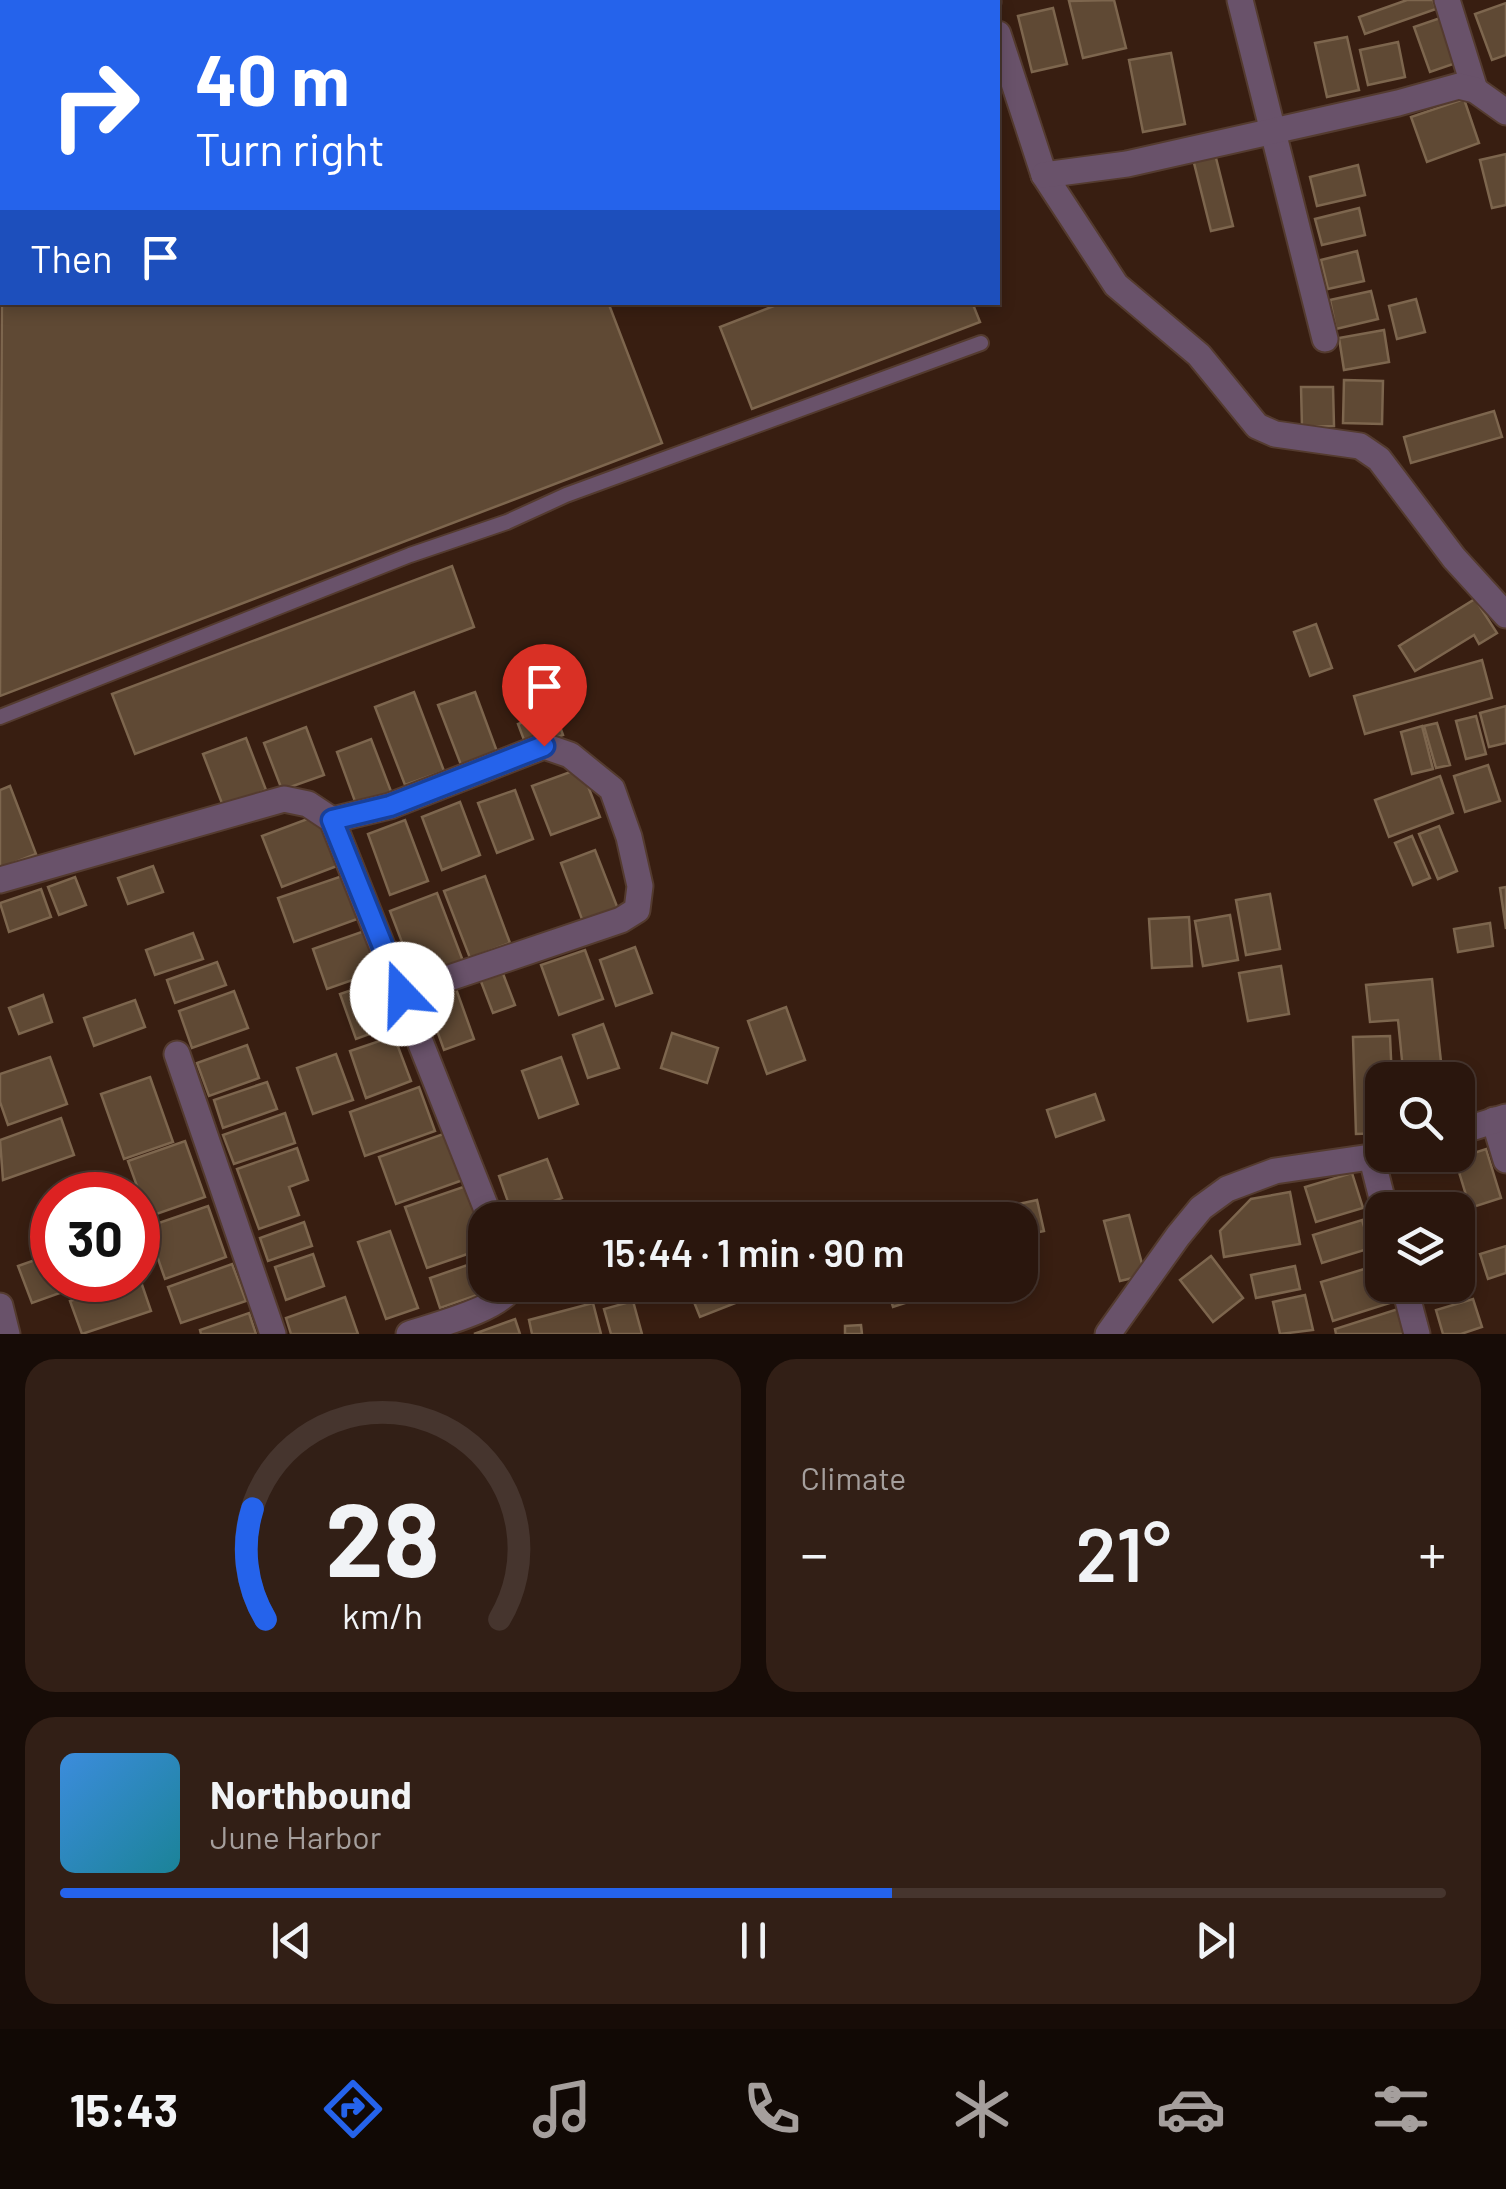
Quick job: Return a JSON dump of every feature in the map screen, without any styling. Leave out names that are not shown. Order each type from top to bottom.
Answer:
[{"type":"street","points":[[1240,0],[1325,339]]},
{"type":"street","points":[[1447,0],[1475,90]]},
{"type":"street","points":[[1000,40],[1044,175],[1116,285],[1199,355],[1257,426],[1275,434],[1360,446],[1379,458],[1454,558],[1506,614]]},
{"type":"street","points":[[1044,175],[1127,164],[1459,86],[1475,90],[1506,112]]},
{"type":"street","points":[[332,820],[390,806],[544,746],[570,755],[612,789],[630,837],[640,886],[636,910],[622,920],[402,994]]},
{"type":"street","points":[[0,880],[284,799],[308,804],[332,820],[484,1202]]},
{"type":"street","points":[[177,1054],[273,1334]]},
{"type":"street","points":[[1475,1127],[1500,1119],[1506,1160]]},
{"type":"street","points":[[1108,1334],[1178,1236],[1202,1208],[1227,1189],[1275,1171],[1365,1158]]},
{"type":"street","points":[[414,1333],[497,1302]]},
{"type":"street","points":[[1409,1302],[1417,1334]]},
{"type":"street","points":[[0,1306],[8,1334]]},
{"type":"lane","points":[[0,717],[410,555],[506,522],[566,495],[981,343]]},
{"type":"building","points":[[1114,0],[1126,48],[1083,58],[1069,1]]},
{"type":"building","points":[[1407,0],[1433,0],[1436,9],[1365,34],[1359,17]]},
{"type":"building","points":[[1506,3],[1506,55],[1492,60],[1475,14]]},
{"type":"building","points":[[1053,8],[1067,64],[1032,72],[1018,16]]},
{"type":"building","points":[[1443,17],[1459,62],[1430,72],[1414,27]]},
{"type":"building","points":[[1347,37],[1359,90],[1327,97],[1315,43]]},
{"type":"building","points":[[1398,42],[1405,77],[1368,85],[1360,50]]},
{"type":"building","points":[[1171,53],[1185,124],[1143,132],[1129,60]]},
{"type":"building","points":[[1464,99],[1479,143],[1427,162],[1411,117]]},
{"type":"building","points":[[1215,154],[1233,226],[1211,231],[1193,159]]},
{"type":"building","points":[[1506,154],[1506,205],[1492,208],[1480,160]]},
{"type":"building","points":[[1358,165],[1365,195],[1317,206],[1310,177]]},
{"type":"building","points":[[1359,208],[1365,235],[1322,245],[1315,219]]},
{"type":"building","points":[[1357,251],[1364,281],[1328,289],[1321,260]]},
{"type":"building","points":[[1371,291],[1378,319],[1336,329],[1330,300]]},
{"type":"building","points":[[1416,299],[1425,332],[1397,339],[1389,306]]},
{"type":"building","points":[[2,305],[609,305],[662,443],[0,696]]},
{"type":"building","points":[[776,305],[973,305],[980,322],[752,409],[720,327]]},
{"type":"building","points":[[1384,330],[1389,362],[1344,370],[1339,338]]},
{"type":"building","points":[[1344,380],[1383,381],[1382,424],[1343,423]]},
{"type":"building","points":[[1301,387],[1333,387],[1334,426],[1302,427]]},
{"type":"building","points":[[1494,411],[1502,437],[1411,463],[1404,437]]},
{"type":"building","points":[[452,566],[474,627],[135,754],[112,694]]},
{"type":"building","points":[[1475,599],[1497,633],[1479,644],[1474,635],[1415,671],[1399,646]]},
{"type":"building","points":[[1316,624],[1332,668],[1310,676],[1294,632]]},
{"type":"building","points":[[1482,660],[1492,698],[1365,734],[1354,696]]},
{"type":"building","points":[[414,692],[444,771],[405,785],[375,707]]},
{"type":"building","points":[[475,692],[499,757],[463,770],[438,705]]},
{"type":"building","points":[[1506,706],[1506,743],[1489,747],[1480,713]]},
{"type":"building","points":[[554,710],[563,735],[527,748],[518,724]]},
{"type":"building","points":[[1476,716],[1486,754],[1466,759],[1456,721]]},
{"type":"building","points":[[1437,723],[1450,765],[1436,768],[1424,726]]},
{"type":"building","points":[[1422,726],[1433,769],[1412,774],[1401,732]]},
{"type":"building","points":[[306,727],[324,775],[282,790],[264,743]]},
{"type":"building","points":[[246,738],[266,790],[223,806],[203,754]]},
{"type":"building","points":[[371,739],[392,794],[357,807],[337,752]]},
{"type":"building","points":[[1488,765],[1500,801],[1465,812],[1454,776]]},
{"type":"building","points":[[581,768],[600,817],[551,835],[532,786]]},
{"type":"building","points":[[1440,776],[1453,813],[1389,837],[1375,800]]},
{"type":"building","points":[[10,786],[36,854],[0,868],[0,790]]},
{"type":"building","points":[[515,790],[533,839],[497,853],[478,803]]},
{"type":"building","points":[[460,802],[480,855],[442,870],[422,817]]},
{"type":"building","points":[[318,815],[337,866],[282,887],[262,836]]},
{"type":"building","points":[[405,820],[428,881],[390,895],[368,834]]},
{"type":"building","points":[[1439,826],[1457,871],[1438,879],[1419,834]]},
{"type":"building","points":[[1412,836],[1430,878],[1413,885],[1395,843]]},
{"type":"building","points":[[595,850],[618,909],[583,922],[561,863]]},
{"type":"building","points":[[153,866],[163,892],[128,904],[118,878]]},
{"type":"building","points":[[345,875],[360,918],[294,942],[278,898]]},
{"type":"building","points":[[485,876],[510,943],[470,958],[444,891]]},
{"type":"building","points":[[75,877],[86,905],[59,915],[48,887]]},
{"type":"building","points":[[1506,887],[1506,929],[1500,888]]},
{"type":"building","points":[[41,889],[51,917],[9,932],[0,903]]},
{"type":"building","points":[[437,893],[463,961],[416,979],[390,911]]},
{"type":"building","points":[[1270,894],[1280,949],[1246,955],[1236,900]]},
{"type":"building","points":[[1230,915],[1238,960],[1203,966],[1195,921]]},
{"type":"building","points":[[1189,917],[1192,966],[1152,968],[1149,919]]},
{"type":"building","points":[[1490,923],[1493,946],[1458,952],[1454,929]]},
{"type":"building","points":[[370,929],[384,969],[327,989],[313,949]]},
{"type":"building","points":[[193,933],[203,959],[155,975],[146,950]]},
{"type":"building","points":[[635,947],[652,993],[616,1006],[600,960]]},
{"type":"building","points":[[585,950],[603,999],[559,1015],[541,965]]},
{"type":"building","points":[[217,962],[226,985],[175,1003],[167,980]]},
{"type":"building","points":[[1281,966],[1289,1014],[1248,1021],[1239,973]]},
{"type":"building","points":[[502,971],[515,1005],[493,1013],[480,979]]},
{"type":"building","points":[[387,978],[403,1022],[356,1039],[340,994]]},
{"type":"building","points":[[1432,979],[1441,1062],[1402,1062],[1398,1020],[1370,1022],[1366,985]]},
{"type":"building","points":[[455,986],[474,1039],[444,1050],[425,997]]},
{"type":"building","points":[[234,991],[248,1028],[192,1048],[179,1011]]},
{"type":"building","points":[[43,995],[52,1022],[19,1034],[9,1008]]},
{"type":"building","points":[[135,1000],[145,1027],[94,1046],[84,1018]]},
{"type":"building","points":[[786,1007],[805,1060],[767,1074],[748,1021]]},
{"type":"building","points":[[603,1024],[619,1068],[588,1078],[573,1035]]},
{"type":"building","points":[[672,1033],[718,1048],[707,1083],[661,1068]]},
{"type":"building","points":[[394,1036],[411,1081],[366,1098],[350,1051]]},
{"type":"building","points":[[1390,1036],[1391,1062],[1365,1062],[1365,1134],[1356,1134],[1353,1037]]},
{"type":"building","points":[[247,1045],[259,1078],[209,1096],[197,1063]]},
{"type":"building","points":[[336,1054],[353,1100],[313,1114],[297,1068]]},
{"type":"building","points":[[50,1057],[67,1104],[8,1125],[0,1102],[0,1074]]},
{"type":"building","points":[[561,1057],[578,1104],[539,1118],[522,1071]]},
{"type":"building","points":[[150,1077],[173,1142],[124,1159],[101,1094]]},
{"type":"building","points":[[267,1082],[277,1109],[223,1128],[214,1100]]},
{"type":"building","points":[[419,1087],[435,1131],[365,1156],[350,1112]]},
{"type":"building","points":[[1095,1094],[1104,1120],[1056,1137],[1047,1110]]},
{"type":"building","points":[[285,1113],[295,1143],[234,1164],[223,1135]]},
{"type":"building","points":[[61,1118],[74,1155],[3,1180],[0,1140]]},
{"type":"building","points":[[446,1133],[463,1180],[396,1204],[379,1157]]},
{"type":"building","points":[[185,1141],[205,1197],[160,1213],[160,1172],[132,1172],[128,1161]]},
{"type":"building","points":[[297,1148],[308,1180],[289,1187],[299,1215],[259,1229],[237,1169]]},
{"type":"building","points":[[1486,1149],[1501,1198],[1475,1206],[1475,1192],[1465,1192],[1459,1172],[1475,1172],[1475,1153]]},
{"type":"building","points":[[547,1159],[562,1198],[551,1202],[508,1202],[499,1176]]},
{"type":"building","points":[[1352,1173],[1363,1208],[1316,1222],[1305,1187]]},
{"type":"building","points":[[466,1186],[472,1202],[468,1202],[468,1254],[427,1268],[405,1207]]},
{"type":"building","points":[[1290,1192],[1300,1244],[1224,1257],[1220,1231],[1251,1199]]},
{"type":"building","points":[[1038,1204],[1044,1231],[1038,1232]]},
{"type":"building","points":[[208,1206],[226,1257],[165,1279],[160,1265],[160,1223]]},
{"type":"building","points":[[1129,1215],[1145,1275],[1120,1281],[1104,1221]]},
{"type":"building","points":[[1362,1220],[1365,1250],[1322,1263],[1313,1235]]},
{"type":"building","points":[[304,1222],[312,1246],[268,1261],[260,1238]]},
{"type":"building","points":[[390,1231],[418,1308],[386,1319],[358,1242]]},
{"type":"building","points":[[1506,1246],[1506,1273],[1488,1279],[1480,1254]]},
{"type":"building","points":[[313,1254],[324,1286],[286,1300],[275,1267]]},
{"type":"building","points":[[1211,1256],[1243,1298],[1213,1322],[1180,1280]]},
{"type":"building","points":[[30,1262],[30,1298],[18,1266]]},
{"type":"building","points":[[232,1264],[246,1301],[181,1323],[168,1287]]},
{"type":"building","points":[[468,1265],[468,1298],[440,1308],[430,1278]]},
{"type":"building","points":[[1295,1266],[1300,1289],[1256,1298],[1251,1275]]},
{"type":"building","points":[[1365,1269],[1365,1302],[1393,1302],[1333,1321],[1321,1282]]},
{"type":"building","points":[[1305,1295],[1313,1330],[1280,1334],[1273,1302]]},
{"type":"building","points":[[345,1297],[358,1334],[291,1334],[286,1318]]},
{"type":"building","points":[[70,1302],[148,1302],[151,1311],[82,1334]]},
{"type":"building","points":[[633,1302],[642,1334],[611,1334],[604,1309]]},
{"type":"building","points":[[694,1302],[738,1302],[700,1317]]},
{"type":"building","points":[[1474,1302],[1482,1327],[1461,1334],[1443,1334],[1436,1310]]},
{"type":"building","points":[[593,1303],[601,1334],[532,1334],[529,1320]]},
{"type":"building","points":[[1398,1309],[1406,1334],[1336,1334],[1335,1329]]},
{"type":"building","points":[[249,1313],[256,1334],[201,1334],[200,1330]]},
{"type":"building","points":[[515,1319],[520,1334],[474,1334]]},
{"type":"building","points":[[861,1325],[862,1334],[845,1334],[845,1326]]},
{"type":"route","points":[[402,994],[332,820],[390,806],[544,746]]}]
